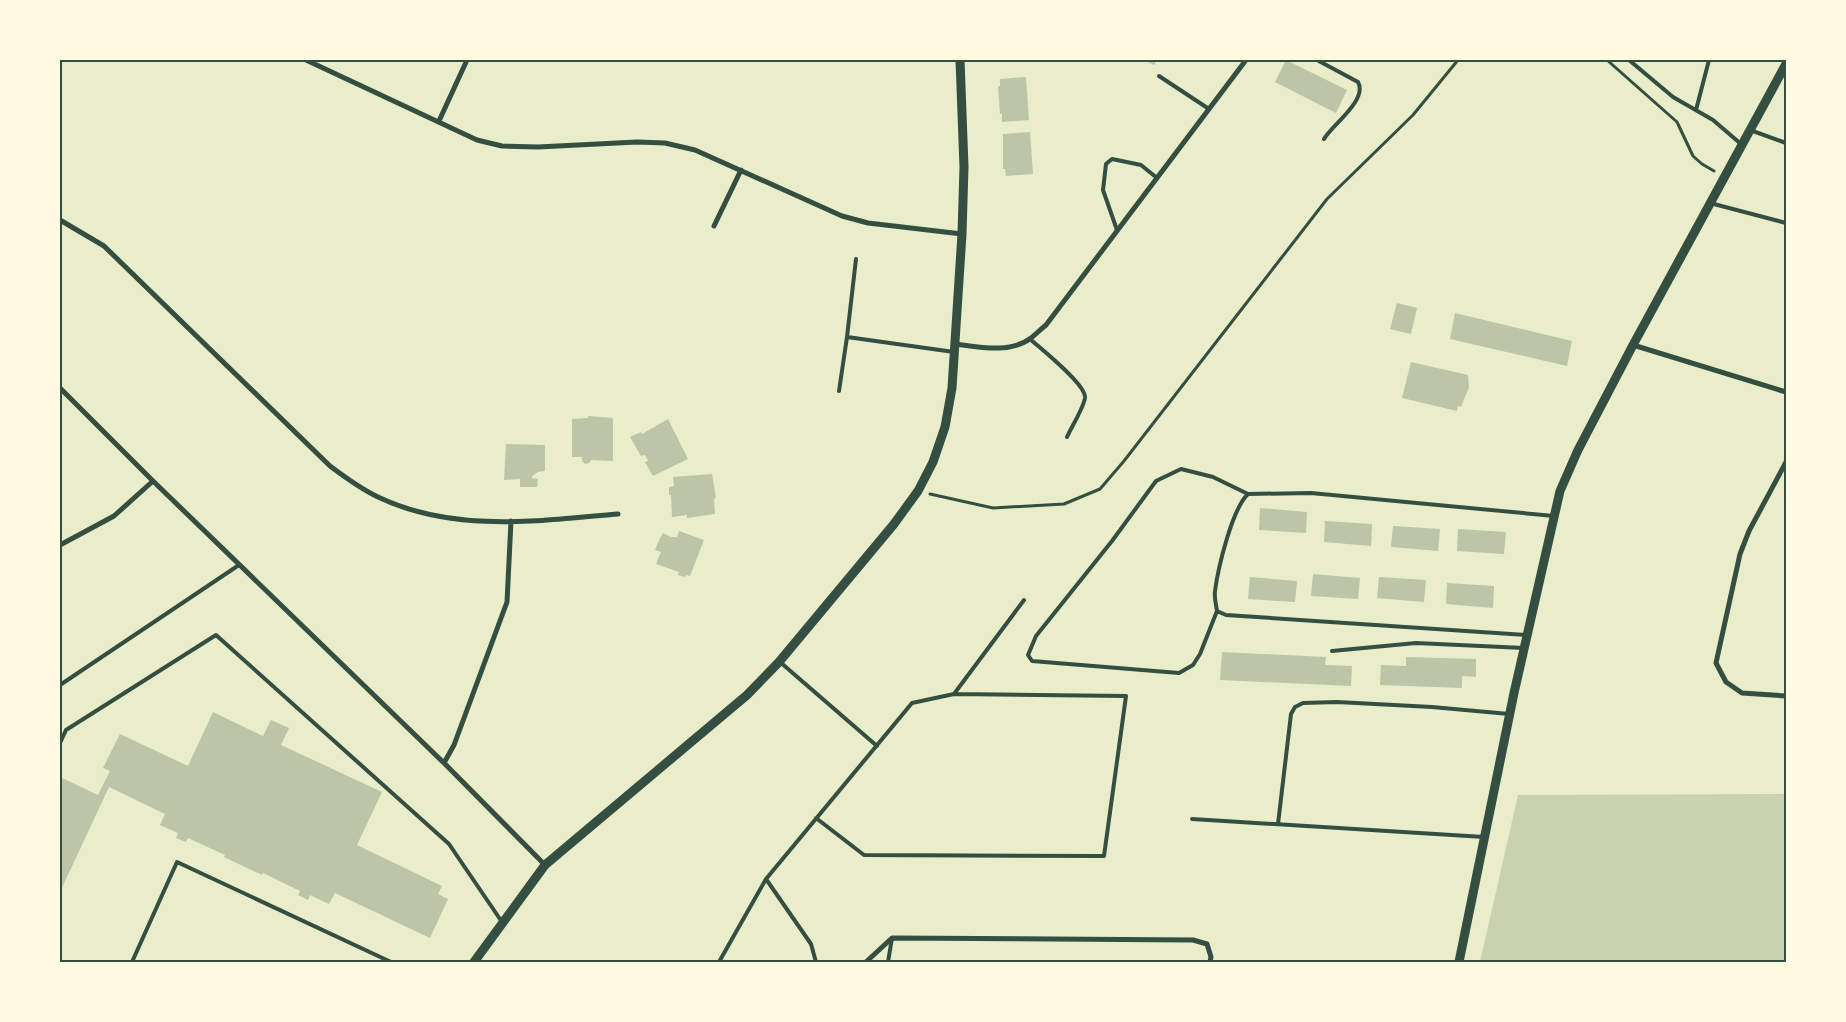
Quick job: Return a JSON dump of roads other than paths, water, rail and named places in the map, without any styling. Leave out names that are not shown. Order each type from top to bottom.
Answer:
[{"type":"street","points":[[306,60],[477,140],[502,146],[538,147],[637,142],[665,143],[695,150],[842,216],[868,224],[962,234]]},
{"type":"street","points":[[439,121],[467,60]]},
{"type":"street","points":[[474,962],[545,865],[747,695],[779,662],[894,524],[918,491],[933,462],[945,427],[952,388],[962,234],[964,167],[960,60]]},
{"type":"street","points":[[955,348],[1011,347],[1030,339],[1046,325],[1246,60]]},
{"type":"street","points":[[1459,962],[1524,648],[1560,491],[1578,450],[1633,346],[1786,64]]},
{"type":"street","points":[[714,226],[741,170]]},
{"type":"street","points":[[60,220],[104,246],[309,447],[353,483],[379,497],[425,514],[481,522],[511,522],[618,514]]},
{"type":"street","points":[[1633,346],[1786,392]]},
{"type":"street","points":[[60,388],[239,565],[444,763],[545,865]]},
{"type":"street","points":[[1786,462],[1749,531],[1740,554],[1716,663],[1726,682],[1742,693],[1786,696]]},
{"type":"street","points":[[60,546],[114,516],[153,481]]},
{"type":"street","points":[[444,763],[454,745],[507,602],[511,522]]},
{"type":"street","points":[[866,962],[892,938],[1193,940],[1207,944],[1211,957],[1210,962]]},
{"type":"lane","points":[[1317,60],[1358,82],[1361,87],[1354,103],[1324,139]]},
{"type":"lane","points":[[1629,60],[1672,97],[1713,120],[1742,144]]},
{"type":"lane","points":[[1696,110],[1709,60]]},
{"type":"lane","points":[[1159,76],[1210,109]]},
{"type":"lane","points":[[1750,130],[1786,143]]},
{"type":"lane","points":[[1117,230],[1104,190],[1106,164],[1112,159],[1141,166],[1157,178]]},
{"type":"lane","points":[[1710,203],[1786,223]]},
{"type":"lane","points":[[839,391],[856,259]]},
{"type":"lane","points":[[847,337],[955,348]]},
{"type":"lane","points":[[1030,339],[1083,389],[1085,397],[1067,437]]},
{"type":"lane","points":[[1248,494],[1241,500],[1225,543],[1214,593],[1216,611],[1194,665],[1179,673],[1032,661],[1028,655],[1036,636],[1112,541],[1156,482],[1181,469],[1213,477],[1248,494],[1311,493],[1554,516]]},
{"type":"lane","points":[[60,685],[239,565]]},
{"type":"lane","points":[[954,694],[1024,600]]},
{"type":"lane","points":[[1216,611],[1226,616],[1527,635]]},
{"type":"lane","points":[[60,743],[66,730],[216,634],[449,844],[502,922]]},
{"type":"lane","points":[[1332,651],[1416,643],[1524,648]]},
{"type":"lane","points":[[779,662],[876,746]]},
{"type":"lane","points":[[719,962],[766,879],[816,818],[876,746],[912,704],[954,694],[1126,696],[1104,856],[864,855],[816,818]]},
{"type":"lane","points":[[1278,824],[1291,714],[1295,707],[1304,702],[1432,707],[1510,714]]},
{"type":"lane","points":[[1192,819],[1484,837]]},
{"type":"lane","points":[[132,962],[177,862],[392,962]]},
{"type":"lane","points":[[766,879],[811,944],[816,962]]},
{"type":"lane","points":[[888,962],[892,938]]}]
